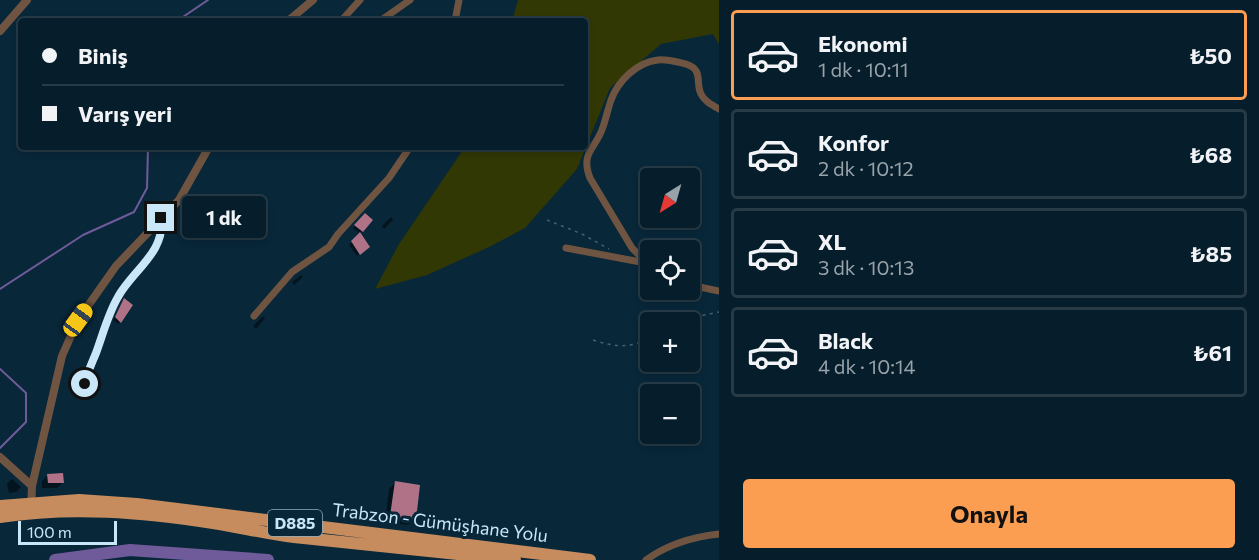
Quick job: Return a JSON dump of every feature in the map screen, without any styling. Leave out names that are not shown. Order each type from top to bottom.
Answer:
[{"type":"highway","name":"Trabzon - Gümüşhane Yolu","points":[[0,517],[31,508],[79,500],[137,504],[590,560]]},
{"type":"highway","name":"Trabzon - Gümüşhane Yolu","points":[[0,506],[157,515],[292,537],[515,560]]},
{"type":"street","points":[[0,31],[27,0]]},
{"type":"street","points":[[292,18],[314,0]]},
{"type":"street","points":[[344,18],[360,0]]},
{"type":"street","points":[[384,18],[410,0]]},
{"type":"street","points":[[456,18],[459,0]]},
{"type":"street","points":[[640,256],[632,248],[587,170],[586,160],[603,128],[611,101],[620,85],[632,71],[657,60],[666,60],[693,67],[698,74],[700,92],[705,99],[719,109]]},
{"type":"street","points":[[31,508],[32,486],[62,356],[78,320],[116,266],[179,200],[207,150]]},
{"type":"street","points":[[254,316],[292,272],[329,247],[388,178],[408,150]]},
{"type":"street","points":[[85,384],[112,308],[127,282],[144,265],[162,234],[161,218]]},
{"type":"street","points":[[566,248],[640,263]]},
{"type":"street","points":[[700,287],[719,291]]},
{"type":"street","points":[[1,458],[32,486]]},
{"type":"street","points":[[646,560],[671,545],[697,537],[719,534]]},
{"type":"path","points":[[547,220],[582,234],[613,251]]},
{"type":"path","points":[[700,316],[719,312]]},
{"type":"path","points":[[593,340],[613,345],[640,343]]},
{"type":"green space","points":[[518,0],[719,0],[719,44],[713,34],[661,44],[610,88],[588,142],[588,18],[513,18]]},
{"type":"green space","points":[[463,150],[585,150],[577,169],[525,228],[427,275],[375,289],[399,244]]},
{"type":"building","points":[[365,213],[373,220],[363,232],[354,225]]},
{"type":"building","points":[[360,232],[370,247],[360,255],[351,241]]},
{"type":"building","points":[[124,298],[133,305],[121,323],[115,317]]},
{"type":"building","points":[[63,473],[64,483],[48,483],[47,474]]},
{"type":"building","points":[[395,481],[420,485],[416,520],[390,516]]},
{"type":"waterway","points":[[181,18],[208,0]]},
{"type":"waterway","points":[[0,289],[83,235],[134,212],[147,188],[148,150]]},
{"type":"waterway","points":[[0,369],[26,393],[26,422],[0,448]]},
{"type":"waterway","points":[[55,560],[130,550],[268,560]]},
{"type":"route","points":[[85,384],[119,294],[144,265],[162,234],[161,218]]}]
